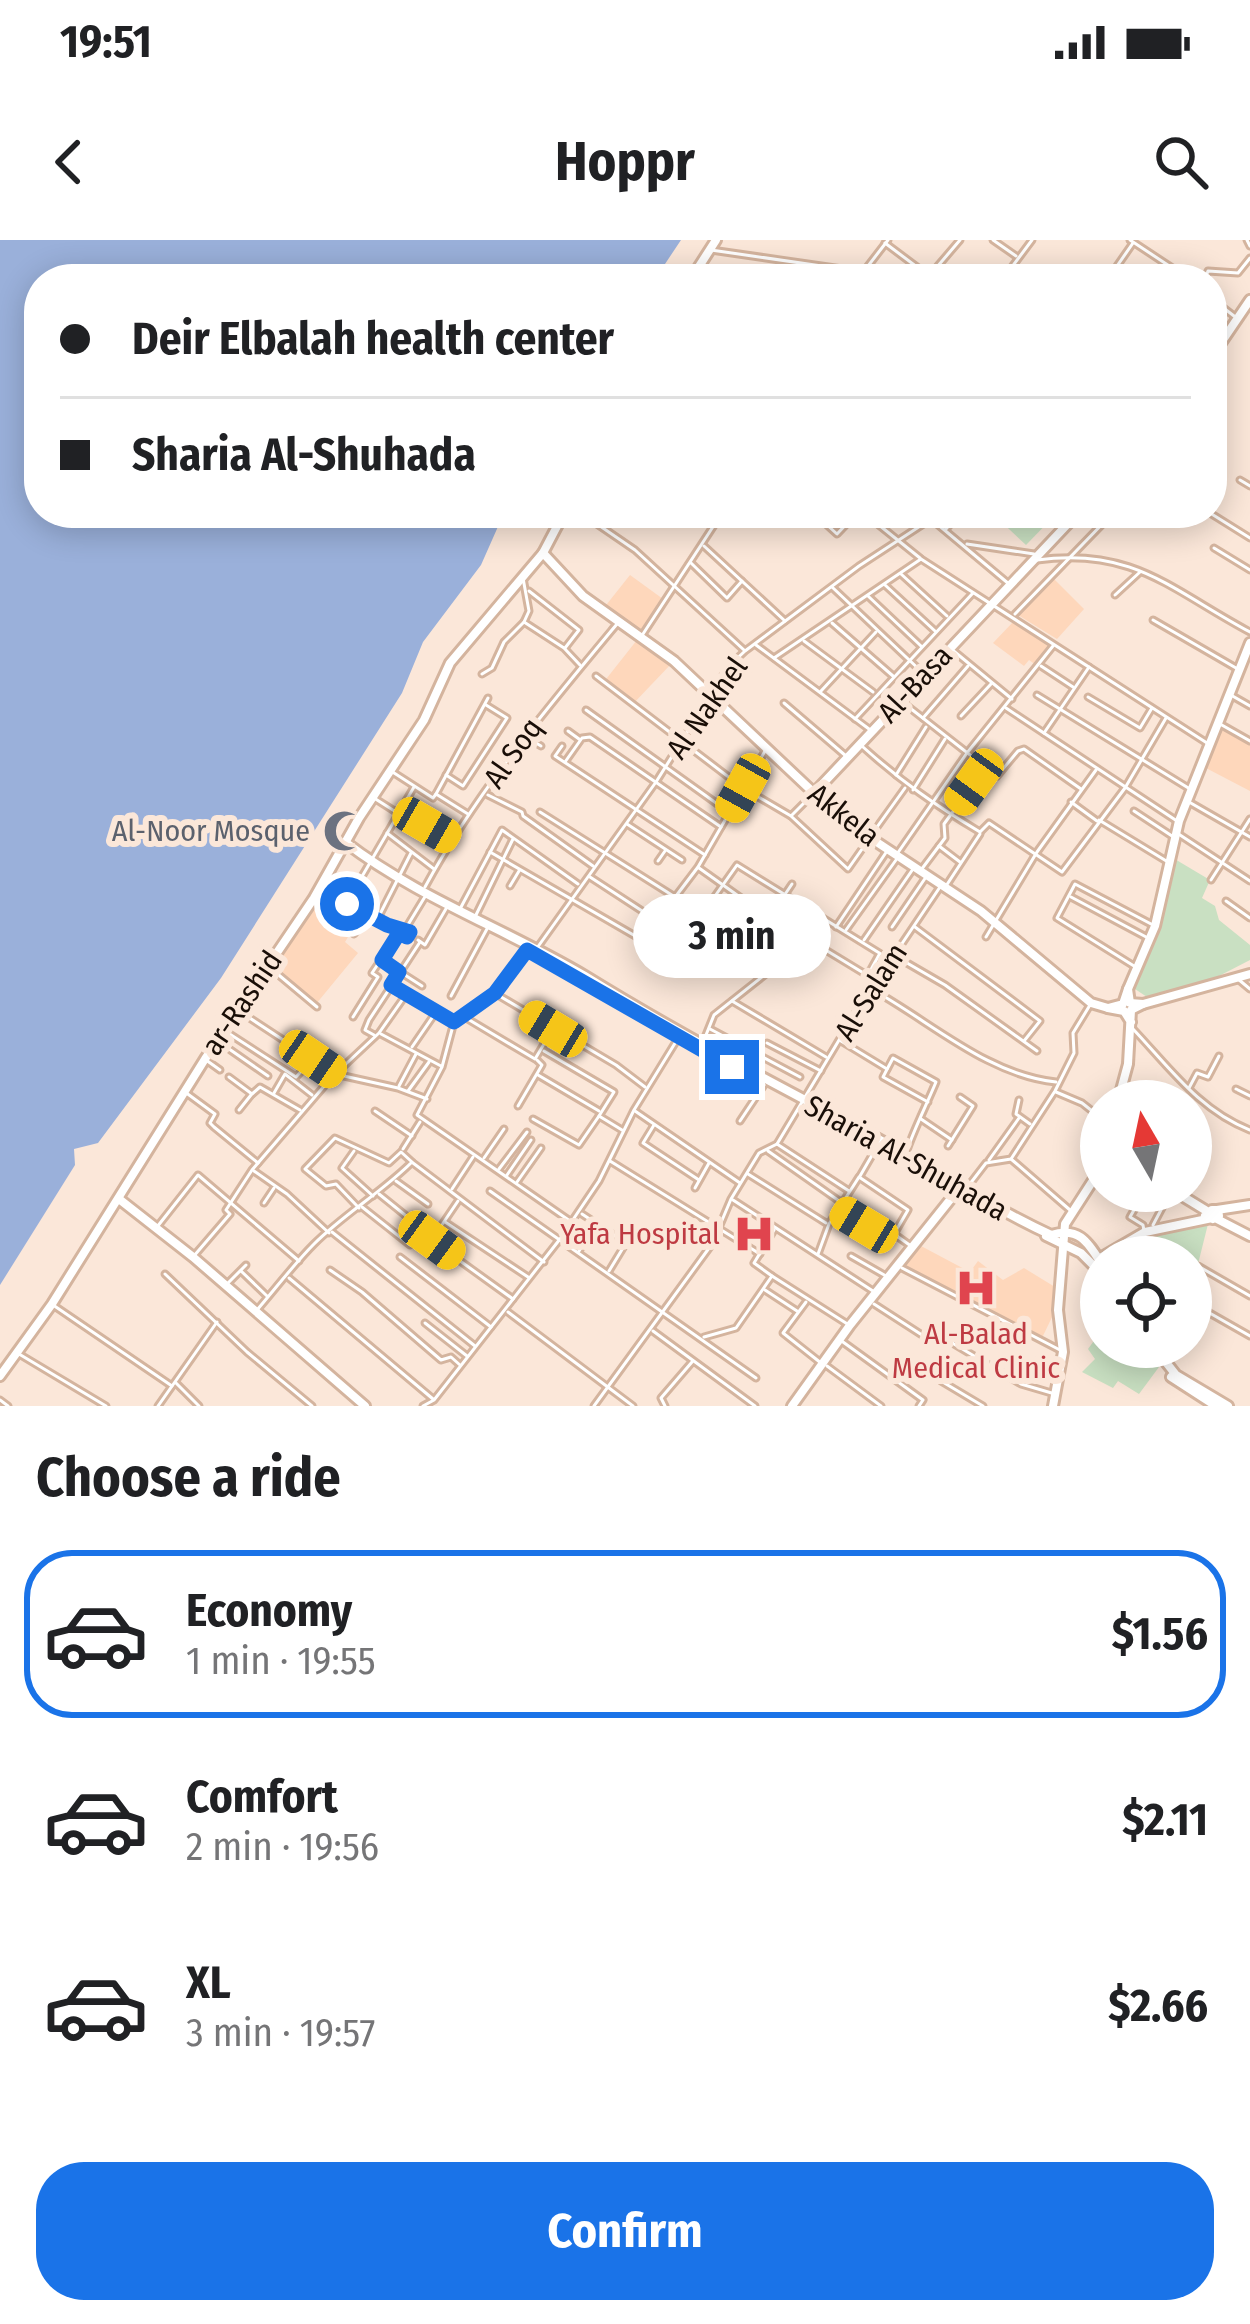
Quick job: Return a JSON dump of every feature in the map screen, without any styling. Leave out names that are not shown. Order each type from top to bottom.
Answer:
[{"type":"main road","points":[[700,264],[716,240]]},
{"type":"main road","points":[[1227,335],[1250,300]]},
{"type":"main road","name":"ar-Rashid","points":[[0,1376],[52,1304],[205,1059],[314,898],[372,797],[424,720],[450,663],[543,553],[556,528]]},
{"type":"main road","name":"Al-Basa","points":[[814,793],[1063,528]]},
{"type":"main road","name":"Akkela","points":[[543,553],[583,596],[674,661],[765,749],[870,837],[996,923],[1091,1003],[1127,1007]]},
{"type":"main road","points":[[1124,1080],[1131,1024],[1128,989],[1155,926],[1179,821],[1250,643]]},
{"type":"main road","name":"Sharia Al-Shuhada","points":[[345,842],[424,893],[517,940],[764,1085],[1051,1235],[1065,1231],[1080,1238]]},
{"type":"main road","points":[[1127,1007],[1250,974]]},
{"type":"main road","name":"Sharia Al-Shuhada","points":[[680,1035],[1080,1252]]},
{"type":"main road","points":[[875,1298],[962,1189]]},
{"type":"main road","points":[[794,1406],[851,1326],[962,1189]]},
{"type":"main road","points":[[119,1199],[365,1406]]},
{"type":"main road","points":[[1053,1406],[1063,1352],[1058,1310],[1065,1231],[1080,1199]]},
{"type":"main road","points":[[1140,1236],[1250,1205]]},
{"type":"main road","points":[[1212,1212],[1250,1236]]},
{"type":"main road","points":[[1052,1238],[1063,1257]]},
{"type":"main road","points":[[1063,1257],[1077,1251]]},
{"type":"main road","points":[[824,1365],[851,1326]]},
{"type":"main road","points":[[1166,1368],[1173,1379],[1216,1406]]},
{"type":"main road","points":[[1170,1368],[1228,1406]]},
{"type":"street","points":[[942,264],[961,240]]},
{"type":"street","points":[[992,240],[1018,258]]},
{"type":"street","points":[[1014,264],[1032,240]]},
{"type":"street","points":[[1132,241],[1166,264]]},
{"type":"street","points":[[886,242],[910,264]]},
{"type":"street","points":[[710,250],[807,264]]},
{"type":"street","points":[[1227,271],[1238,273],[1250,258]]},
{"type":"street","points":[[1227,311],[1238,319]]},
{"type":"street","points":[[1240,480],[1250,486]]},
{"type":"street","points":[[603,528],[635,550],[746,651]]},
{"type":"street","points":[[640,639],[713,528]]},
{"type":"street","points":[[880,528],[1208,744]]},
{"type":"street","name":"Al Nakhel","points":[[454,1022],[495,993],[572,900],[656,782],[729,666],[831,586],[917,528]]},
{"type":"street","points":[[1014,616],[1098,528]]},
{"type":"street","points":[[946,529],[1009,584]]},
{"type":"street","points":[[965,543],[1034,557],[1072,555],[1141,570],[1250,632]]},
{"type":"street","points":[[702,545],[785,620]]},
{"type":"street","points":[[1214,548],[1250,570]]},
{"type":"street","points":[[774,658],[921,559]]},
{"type":"street","points":[[689,562],[728,598],[742,581]]},
{"type":"street","points":[[1115,595],[1141,570]]},
{"type":"street","points":[[900,572],[949,618]]},
{"type":"street","points":[[482,674],[492,668],[504,642],[529,611],[522,576]]},
{"type":"street","points":[[884,584],[937,632]]},
{"type":"street","points":[[831,586],[923,674]]},
{"type":"street","points":[[527,590],[578,630],[564,648]]},
{"type":"street","points":[[855,719],[975,591]]},
{"type":"street","points":[[868,596],[922,647]]},
{"type":"street","points":[[1153,620],[1238,669]]},
{"type":"street","points":[[524,622],[564,648],[581,667]]},
{"type":"street","name":"Al Soq","points":[[353,1017],[378,976],[372,973],[399,933],[407,937],[410,932],[406,928],[434,868],[468,814],[618,622]]},
{"type":"street","points":[[831,622],[895,677]]},
{"type":"street","points":[[819,692],[877,631]]},
{"type":"street","points":[[802,640],[876,694]]},
{"type":"street","points":[[836,927],[1055,643]]},
{"type":"street","points":[[755,644],[871,730]]},
{"type":"street","points":[[949,647],[1012,699]]},
{"type":"street","points":[[922,719],[969,664]]},
{"type":"street","points":[[1040,665],[1075,689]]},
{"type":"street","points":[[1044,733],[1090,665]]},
{"type":"street","points":[[596,676],[743,788],[790,816],[848,869],[906,786]]},
{"type":"street","points":[[961,716],[992,682]]},
{"type":"street","points":[[1228,693],[1250,706]]},
{"type":"street","points":[[1037,694],[1191,790]]},
{"type":"street","points":[[1088,697],[1140,728],[1153,706]]},
{"type":"street","points":[[390,770],[433,798],[488,698]]},
{"type":"street","points":[[900,700],[998,776],[1024,748],[1081,789]]},
{"type":"street","points":[[784,703],[848,757]]},
{"type":"street","points":[[446,775],[463,786],[507,718],[486,705]]},
{"type":"street","points":[[1006,707],[1179,821]]},
{"type":"street","points":[[586,710],[730,813]]},
{"type":"street","points":[[859,744],[934,804],[980,832],[989,823],[1062,872],[1125,788],[1167,716]]},
{"type":"street","points":[[1216,722],[1250,741]]},
{"type":"street","points":[[895,776],[928,724]]},
{"type":"street","points":[[568,731],[580,740]]},
{"type":"street","points":[[525,736],[541,746]]},
{"type":"street","points":[[565,762],[580,740],[590,737],[721,827]]},
{"type":"street","points":[[913,790],[946,738]]},
{"type":"street","points":[[562,746],[555,756],[705,856]]},
{"type":"street","points":[[675,898],[705,856],[765,749]]},
{"type":"street","points":[[862,943],[945,838],[943,826],[986,766]]},
{"type":"street","points":[[986,938],[1071,802],[1097,769]]},
{"type":"street","points":[[314,898],[337,916],[413,787]]},
{"type":"street","name":"Al-Basa","points":[[790,816],[814,793]]},
{"type":"street","points":[[436,794],[468,814]]},
{"type":"street","points":[[486,794],[523,812],[595,867]]},
{"type":"street","points":[[372,797],[452,839]]},
{"type":"street","points":[[1187,800],[1250,837]]},
{"type":"street","points":[[1071,802],[1169,863]]},
{"type":"street","points":[[540,812],[702,914],[772,971]]},
{"type":"street","points":[[1134,812],[1250,881]]},
{"type":"street","points":[[1211,880],[1250,819]]},
{"type":"street","points":[[625,823],[682,860]]},
{"type":"street","points":[[460,910],[502,830],[581,886]]},
{"type":"street","points":[[385,832],[434,868]]},
{"type":"street","points":[[659,845],[668,832]]},
{"type":"street","name":"Al-Salam","points":[[778,1144],[876,981],[980,832]]},
{"type":"street","points":[[474,918],[514,838]]},
{"type":"street","points":[[938,846],[962,863]]},
{"type":"street","points":[[658,861],[666,850]]},
{"type":"street","points":[[490,852],[682,963]]},
{"type":"street","points":[[376,920],[411,853]]},
{"type":"street","points":[[845,932],[894,854]]},
{"type":"street","points":[[702,914],[737,866],[862,943],[945,985],[1037,1051]]},
{"type":"street","points":[[698,867],[768,920],[876,981]]},
{"type":"street","points":[[510,886],[520,869]]},
{"type":"street","points":[[892,927],[920,872]]},
{"type":"street","points":[[588,876],[702,950]]},
{"type":"street","points":[[768,920],[791,884]]},
{"type":"street","points":[[1137,968],[1057,918],[1076,884],[1155,926]]},
{"type":"street","points":[[1069,896],[1149,939]]},
{"type":"street","points":[[1226,901],[1250,918]]},
{"type":"street","points":[[347,904],[376,920],[406,928]]},
{"type":"street","points":[[442,1067],[365,1030],[419,941],[425,945],[448,905]]},
{"type":"street","points":[[354,934],[369,916]]},
{"type":"street","points":[[701,1046],[714,1015],[772,971],[816,916]]},
{"type":"street","points":[[451,996],[489,925]]},
{"type":"street","points":[[914,926],[1040,1021],[1024,1041]]},
{"type":"street","points":[[867,975],[880,953]]},
{"type":"street","points":[[382,960],[422,986]]},
{"type":"street","points":[[267,965],[317,1007]]},
{"type":"street","points":[[1237,978],[1250,989]]},
{"type":"street","points":[[391,985],[454,1022],[442,1067],[417,1115],[572,1222]]},
{"type":"street","points":[[872,989],[999,1066],[1059,1083]]},
{"type":"street","points":[[495,993],[646,1088]]},
{"type":"street","points":[[193,1257],[230,1214],[226,1210],[230,1202],[252,1170],[335,1074],[378,1035],[405,996]]},
{"type":"street","points":[[730,1000],[829,1059]]},
{"type":"street","points":[[1011,1159],[1055,1091],[1074,1053],[1073,1033],[1091,1003]]},
{"type":"street","points":[[238,1010],[335,1074],[427,1099]]},
{"type":"street","points":[[398,1088],[435,1014]]},
{"type":"street","points":[[465,1017],[542,1065],[518,1106]]},
{"type":"street","points":[[1131,1024],[1178,1080]]},
{"type":"street","points":[[708,1028],[800,1077]]},
{"type":"street","points":[[536,1058],[553,1029]]},
{"type":"street","points":[[224,1030],[296,1077],[313,1059]]},
{"type":"street","points":[[423,1406],[434,1400],[493,1328],[579,1212],[680,1035]]},
{"type":"street","points":[[218,1040],[268,1076]]},
{"type":"street","points":[[839,1040],[887,1069]]},
{"type":"street","points":[[767,1042],[822,1072]]},
{"type":"street","points":[[532,1120],[579,1145],[614,1092],[543,1050]]},
{"type":"street","points":[[1195,1080],[1198,1073],[1208,1076],[1219,1056]]},
{"type":"street","points":[[905,1155],[919,1118],[928,1102],[936,1082],[893,1058],[883,1077],[928,1102]]},
{"type":"street","points":[[205,1059],[220,1070]]},
{"type":"street","points":[[408,1091],[430,1060]]},
{"type":"street","points":[[273,1094],[285,1074],[315,1097]]},
{"type":"street","points":[[229,1076],[252,1094]]},
{"type":"street","points":[[538,1076],[623,1131]]},
{"type":"street","points":[[740,1121],[764,1085]]},
{"type":"street","points":[[239,1110],[260,1087],[302,1111]]},
{"type":"street","points":[[1236,1089],[1250,1096]]},
{"type":"street","points":[[1055,1091],[1080,1102]]},
{"type":"street","points":[[185,1092],[214,1114],[210,1123],[214,1127],[260,1164]]},
{"type":"street","points":[[919,1118],[950,1143],[974,1106],[960,1096]]},
{"type":"street","points":[[1019,1100],[1014,1109],[1031,1125]]},
{"type":"street","points":[[634,1110],[740,1183]]},
{"type":"street","points":[[375,1111],[412,1136]]},
{"type":"street","points":[[1212,1112],[1250,1130]]},
{"type":"street","points":[[962,1189],[989,1162],[1019,1118]]},
{"type":"street","points":[[355,1149],[332,1182],[322,1184],[305,1169],[334,1138],[389,1163],[421,1120]]},
{"type":"street","points":[[655,1124],[643,1143],[699,1180]]},
{"type":"street","points":[[483,1159],[504,1129]]},
{"type":"street","points":[[498,1171],[527,1132]]},
{"type":"street","points":[[506,1176],[531,1141]]},
{"type":"street","points":[[594,1406],[712,1244],[731,1199],[759,1153],[778,1144],[850,1192]]},
{"type":"street","points":[[818,1254],[829,1225],[878,1144]]},
{"type":"street","points":[[517,1183],[541,1148]]},
{"type":"street","points":[[766,1150],[890,1240],[908,1210],[860,1178]]},
{"type":"street","points":[[401,1152],[544,1262]]},
{"type":"street","points":[[451,1190],[476,1154]]},
{"type":"street","points":[[989,1162],[1011,1159],[1072,1211]]},
{"type":"street","points":[[610,1161],[760,1254]]},
{"type":"street","points":[[256,1311],[316,1241],[412,1162]]},
{"type":"street","points":[[695,1188],[710,1162]]},
{"type":"street","points":[[343,1168],[410,1220]]},
{"type":"street","points":[[252,1170],[476,1347]]},
{"type":"street","points":[[746,1173],[829,1225]]},
{"type":"street","points":[[155,1228],[196,1175],[301,1262]]},
{"type":"street","points":[[395,1180],[428,1204]]},
{"type":"street","points":[[332,1182],[410,1245]]},
{"type":"street","points":[[264,1203],[275,1186]]},
{"type":"street","points":[[490,1191],[756,1378]]},
{"type":"street","points":[[731,1199],[818,1254],[922,1335]]},
{"type":"street","points":[[432,1240],[459,1200]]},
{"type":"street","points":[[579,1212],[626,1243],[608,1273]]},
{"type":"street","points":[[1133,1212],[1130,1217],[1147,1232],[1160,1212]]},
{"type":"street","points":[[446,1222],[529,1278]]},
{"type":"street","points":[[578,1253],[595,1224]]},
{"type":"street","points":[[775,1229],[754,1264],[851,1326]]},
{"type":"street","points":[[424,1234],[515,1300]]},
{"type":"street","points":[[894,1234],[913,1247]]},
{"type":"street","points":[[278,1241],[283,1236]]},
{"type":"street","points":[[851,1256],[889,1278]]},
{"type":"street","points":[[400,1257],[493,1328]]},
{"type":"street","points":[[226,1285],[246,1265]]},
{"type":"street","points":[[902,1268],[1063,1352]]},
{"type":"street","points":[[241,1270],[268,1297]]},
{"type":"street","points":[[330,1270],[441,1360],[451,1357],[462,1366]]},
{"type":"street","points":[[165,1274],[312,1406]]},
{"type":"street","points":[[1212,1274],[1250,1296]]},
{"type":"street","points":[[702,1337],[736,1328],[772,1276]]},
{"type":"street","points":[[287,1277],[434,1400]]},
{"type":"street","points":[[764,1289],[799,1312]]},
{"type":"street","points":[[808,1299],[783,1333],[881,1406]]},
{"type":"street","points":[[52,1304],[174,1384],[199,1406]]},
{"type":"street","points":[[506,1311],[633,1406]]},
{"type":"street","points":[[1212,1314],[1250,1336]]},
{"type":"street","points":[[158,1406],[218,1320]]},
{"type":"street","points":[[425,1323],[469,1357]]},
{"type":"street","points":[[652,1330],[755,1406]]},
{"type":"street","points":[[949,1341],[1021,1384],[1056,1395]]},
{"type":"street","points":[[843,1342],[923,1400],[920,1406]]},
{"type":"street","points":[[18,1353],[106,1406]]},
{"type":"street","points":[[665,1406],[661,1398],[694,1360]]},
{"type":"street","points":[[941,1381],[982,1406]]},
{"type":"street","points":[[0,1400],[8,1406]]},
{"type":"shaded area","points":[[630,575],[663,599],[638,634],[603,609]]},
{"type":"shaded area","points":[[1054,579],[1084,609],[1057,639],[1018,615]]},
{"type":"shaded area","points":[[1014,621],[1052,644],[1036,665],[1029,660],[1024,666],[993,643]]},
{"type":"shaded area","points":[[637,640],[672,663],[631,706],[603,683]]},
{"type":"shaded area","points":[[1220,727],[1250,744],[1250,791],[1204,767]]},
{"type":"shaded area","points":[[315,905],[358,953],[316,1004],[270,967]]},
{"type":"shaded area","points":[[921,1246],[970,1272],[978,1261],[1003,1280],[1024,1268],[1055,1287],[1054,1313],[1041,1340],[909,1271],[906,1264]]},
{"type":"green space","points":[[1008,528],[1042,528],[1026,545]]},
{"type":"green space","points":[[1173,858],[1210,880],[1202,898],[1215,906],[1219,920],[1250,945],[1250,960],[1219,976],[1221,980],[1150,999],[1132,987],[1142,973]]},
{"type":"green space","points":[[1209,1220],[1205,1236],[1145,1235]]},
{"type":"green space","points":[[1086,1368],[1158,1368],[1139,1394],[1118,1381],[1113,1388],[1082,1372]]},
{"type":"water","points":[[0,240],[681,240],[665,264],[24,264],[24,528],[497,528],[481,565],[423,642],[402,693],[221,978],[98,1143],[74,1149],[75,1165],[0,1285]]},
{"type":"place","name":"Al-Noor Mosque","points":[[344,831]]},
{"type":"place","name":"Yafa Hospital","points":[[754,1234]]},
{"type":"place","name":"Al-Balad Medical Clinic","points":[[976,1288]]},
{"type":"route","points":[[347,904],[410,932],[407,937],[399,933],[382,960],[399,972],[391,985],[435,1014],[454,1022],[470,1013],[495,993],[527,950],[732,1067]]}]
